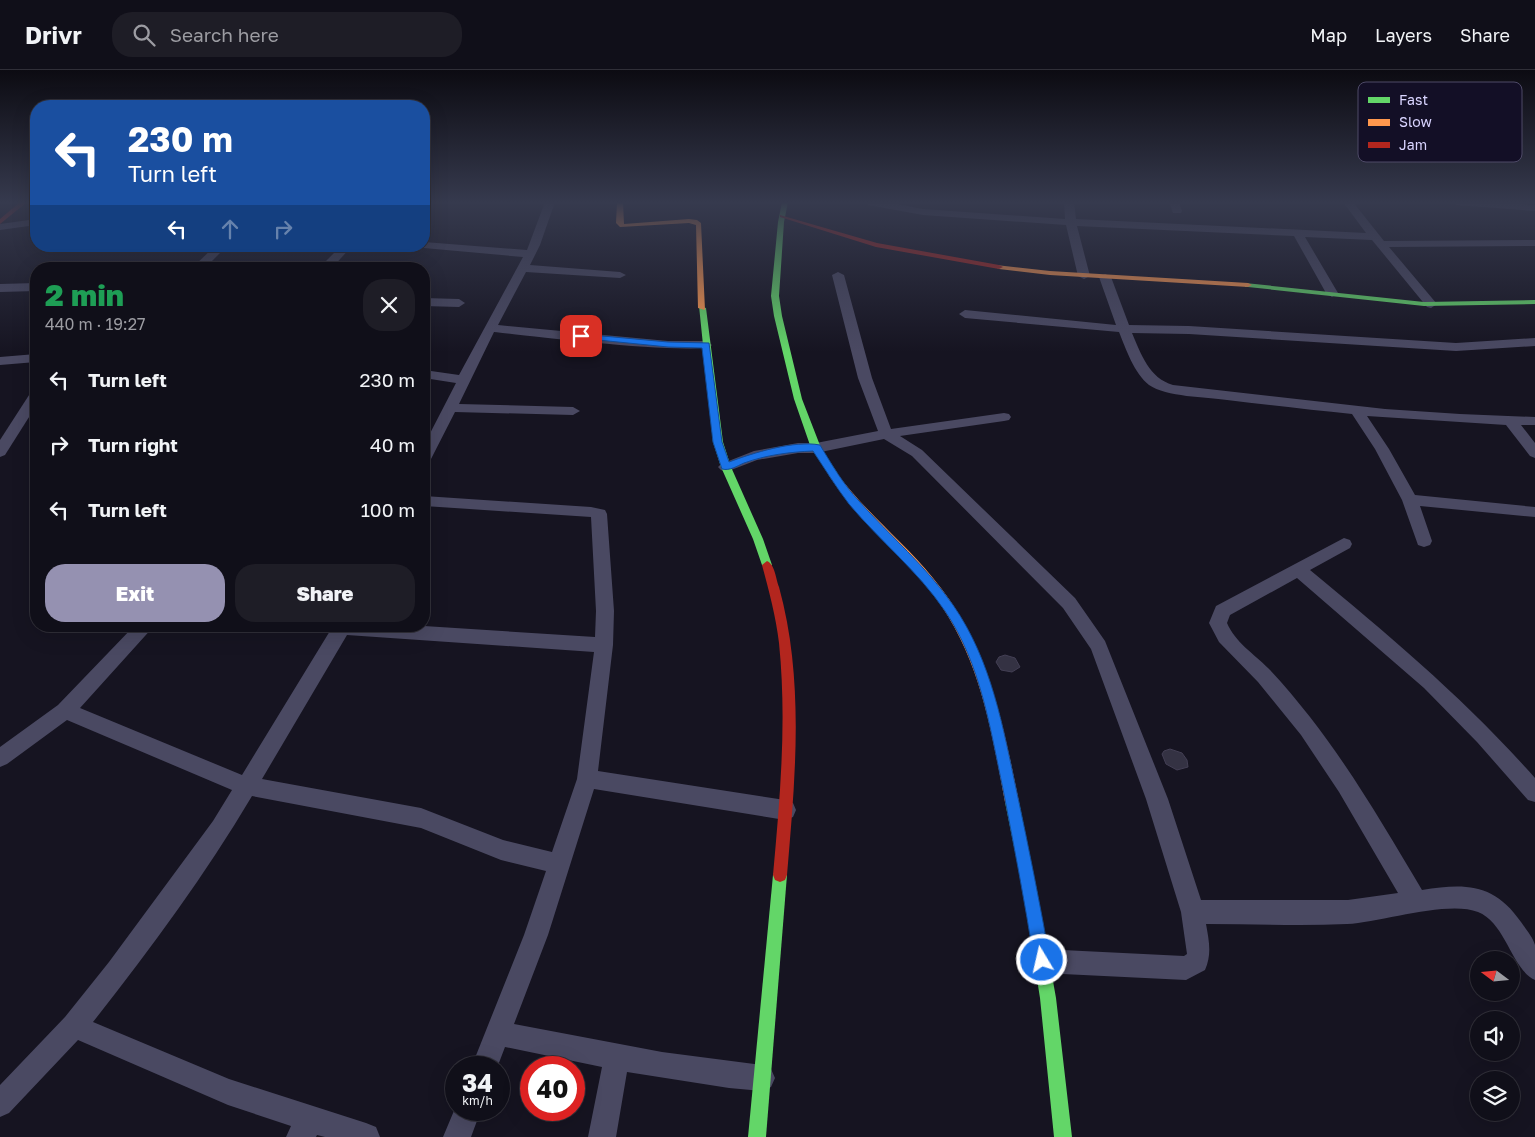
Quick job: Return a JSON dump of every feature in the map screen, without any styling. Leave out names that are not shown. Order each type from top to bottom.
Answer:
[{"type":"main road","points":[[700,252],[701,299],[718,442],[726,467],[758,539],[772,581],[783,638],[789,695],[789,767],[756,1137]]},
{"type":"main road","points":[[779,252],[775,296],[778,316],[798,399],[816,448],[854,503],[922,572],[950,609],[975,654],[993,707],[1042,960],[1063,1137]]},
{"type":"main road","points":[[910,252],[995,266],[1084,276],[1280,287],[1431,304],[1535,302]]},
{"type":"street","points":[[205,262],[215,252]]},
{"type":"street","points":[[331,262],[341,252]]},
{"type":"street","points":[[430,446],[448,408],[530,254],[507,252]]},
{"type":"street","points":[[1078,252],[1084,276]]},
{"type":"street","points":[[1308,252],[1332,293]]},
{"type":"street","points":[[1387,252],[1431,304]]},
{"type":"street","points":[[523,268],[620,275]]},
{"type":"street","points":[[838,276],[866,378],[886,434],[917,453],[943,477],[1069,603],[1099,646],[1157,799],[1192,912],[1199,955],[1197,962],[1186,968],[1042,960]]},
{"type":"street","points":[[1105,277],[1122,329],[1145,372],[1158,385],[1209,394],[1357,411],[1535,421]]},
{"type":"street","points":[[0,288],[30,286]]},
{"type":"street","points":[[430,302],[459,303]]},
{"type":"street","points":[[965,314],[1122,329],[1189,330],[1456,347],[1532,346]]},
{"type":"street","points":[[490,328],[668,345],[706,345]]},
{"type":"street","points":[[0,361],[30,358]]},
{"type":"street","points":[[430,375],[463,380]]},
{"type":"street","points":[[1,449],[30,405]]},
{"type":"street","points":[[448,408],[573,411]]},
{"type":"street","points":[[1357,411],[1382,449],[1410,500],[1424,541]]},
{"type":"street","points":[[726,467],[754,456],[798,448],[816,448],[870,436],[1004,417]]},
{"type":"street","points":[[1510,421],[1535,453]]},
{"type":"street","points":[[430,500],[598,514],[605,612],[604,646],[587,779],[536,935],[489,1056]]},
{"type":"street","points":[[1410,500],[1535,512]]},
{"type":"street","points":[[1344,544],[1222,611],[1218,618],[1219,629],[1265,676],[1334,763],[1416,902]]},
{"type":"street","points":[[1299,570],[1443,694],[1500,752],[1535,793]]},
{"type":"street","points":[[0,758],[65,711],[138,632]]},
{"type":"street","points":[[0,1104],[74,1026],[118,971],[158,916],[221,828],[340,632]]},
{"type":"street","points":[[412,632],[604,646]]},
{"type":"street","points":[[65,711],[246,786],[421,818],[473,837],[500,850],[559,864]]},
{"type":"street","points":[[587,779],[785,810]]},
{"type":"street","points":[[1192,912],[1348,912],[1455,896],[1485,903],[1497,912],[1509,926],[1535,968]]},
{"type":"street","points":[[74,1026],[228,1092],[306,1128],[366,1137]]},
{"type":"street","points":[[498,1033],[724,1075],[762,1078]]},
{"type":"street","points":[[602,1137],[617,1056]]},
{"type":"street","points":[[457,1137],[464,1121]]},
{"type":"building","points":[[1005,655],[1015,658],[1020,667],[1012,672],[1001,670],[996,662],[999,657]]},
{"type":"building","points":[[1170,749],[1182,753],[1187,760],[1188,767],[1177,770],[1166,764],[1162,754]]},
{"type":"traffic: fast","points":[[779,252],[775,296],[798,399],[816,448],[833,474]]},
{"type":"traffic: fast","points":[[1248,285],[1424,304],[1535,302]]},
{"type":"traffic: fast","points":[[702,308],[718,442],[726,467],[758,539],[767,565]]},
{"type":"traffic: fast","points":[[1012,802],[1030,891],[1048,998],[1063,1137]]},
{"type":"traffic: fast","points":[[757,1137],[780,875]]},
{"type":"traffic: slow","points":[[700,252],[702,308]]},
{"type":"traffic: slow","points":[[999,267],[1050,273],[1248,285]]},
{"type":"traffic: slow","points":[[833,474],[853,501],[930,581],[965,633],[988,691],[1012,802]]},
{"type":"traffic: jam","points":[[914,252],[999,267]]},
{"type":"traffic: jam","points":[[767,565],[784,641],[788,680],[789,758],[780,875]]},
{"type":"route","points":[[581,336],[668,345],[706,345],[710,391],[718,442],[726,467],[754,456],[798,448],[816,448],[854,503],[922,572],[950,609],[975,654],[993,707],[1042,960]]}]
